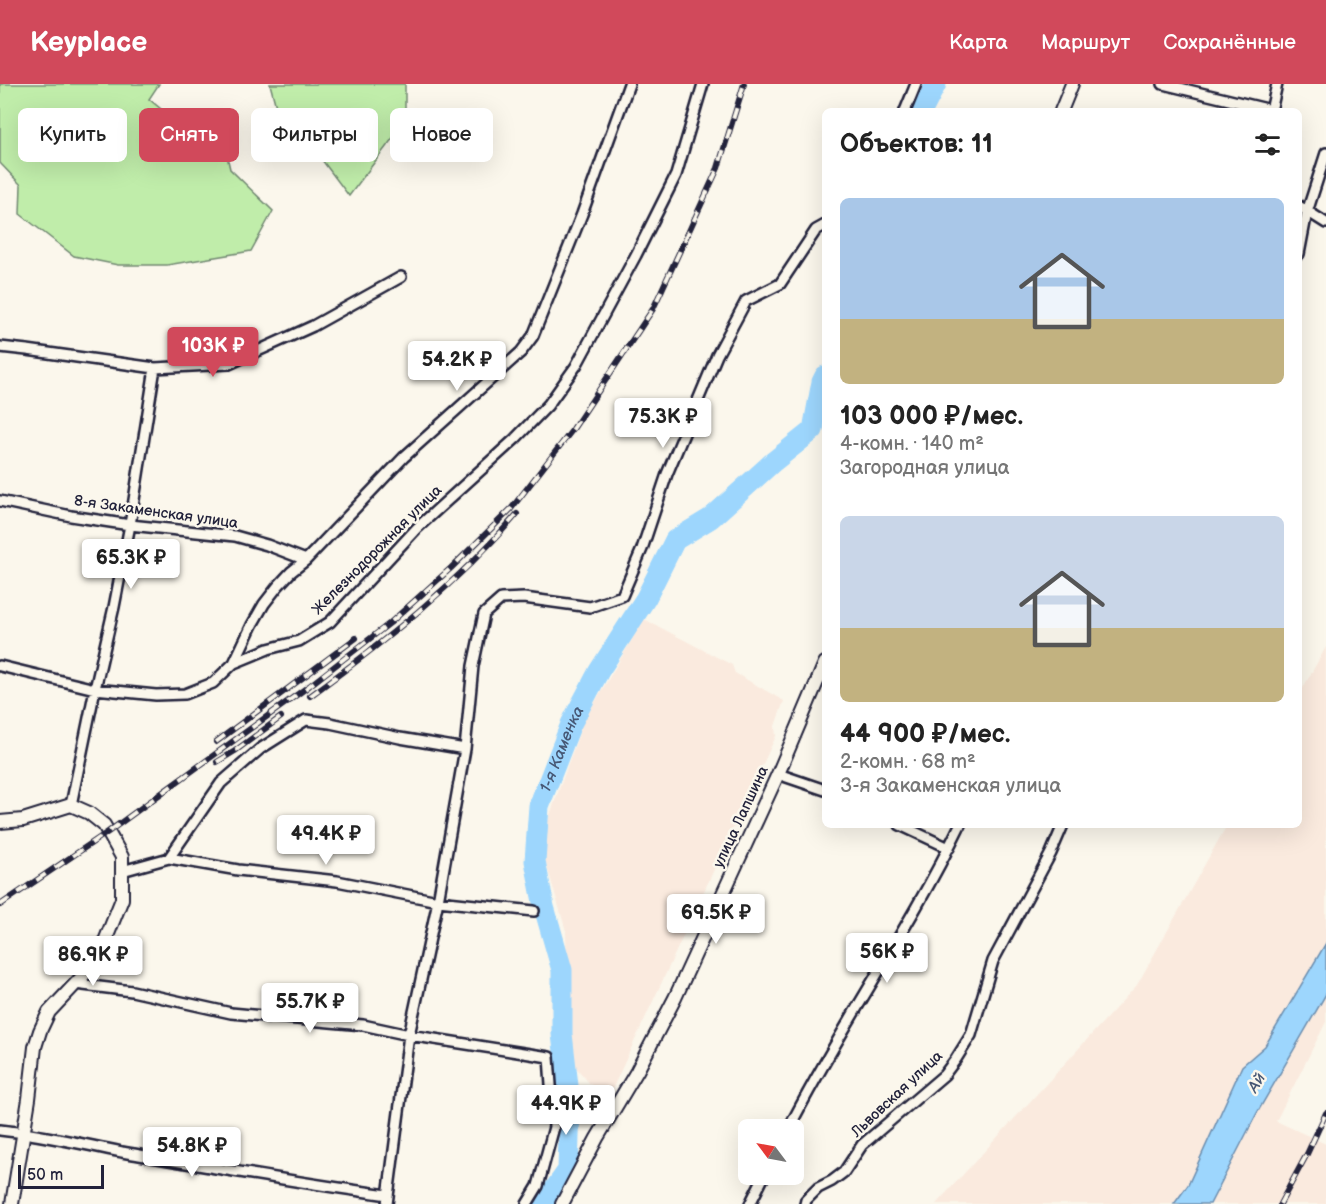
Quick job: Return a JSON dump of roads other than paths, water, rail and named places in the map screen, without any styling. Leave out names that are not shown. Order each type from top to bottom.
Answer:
[{"type":"street","points":[[0,666],[95,688],[156,695],[185,694],[213,683],[234,663],[264,603],[284,579],[306,560],[404,457],[521,352],[533,336],[594,183],[629,84]]},
{"type":"street","name":"Железнодорожная улица","points":[[234,663],[268,649],[299,641],[330,622],[417,528],[548,405],[576,366],[676,175],[703,84]]},
{"type":"street","points":[[906,108],[916,84]]},
{"type":"street","points":[[1062,108],[1072,84]]},
{"type":"street","points":[[1163,84],[1263,108]]},
{"type":"street","points":[[1271,108],[1276,84]]},
{"type":"street","points":[[1326,153],[1303,209],[1326,223]]},
{"type":"street","points":[[0,1130],[22,1132],[387,1200],[409,1035],[438,901],[465,749],[473,666],[484,614],[501,599],[524,598],[590,607],[622,596],[642,549],[667,474],[697,399],[746,301],[780,284],[816,230],[822,227]]},
{"type":"street","points":[[0,347],[155,368],[229,364],[313,326],[401,277]]},
{"type":"street","points":[[71,805],[114,607],[155,368]]},
{"type":"street","name":"8-я Закаменская улица","points":[[0,501],[129,525],[235,536],[306,560]]},
{"type":"street","name":"улица Лапшина","points":[[562,1204],[675,998],[778,774],[822,670]]},
{"type":"street","points":[[168,858],[221,783],[260,750],[306,720],[465,749]]},
{"type":"street","points":[[778,774],[822,789]]},
{"type":"street","points":[[0,822],[23,820],[71,805],[89,813],[104,825],[122,856],[122,899],[97,961],[49,1012],[40,1031],[35,1047],[12,1204]]},
{"type":"street","points":[[906,828],[949,848]]},
{"type":"street","points":[[794,1119],[959,828]]},
{"type":"street","name":"Львовская улица","points":[[805,1204],[818,1188],[844,1172],[862,1145],[944,1075],[956,1059],[971,1035],[993,961],[1051,853],[1062,828]]},
{"type":"street","points":[[122,871],[168,858],[237,870],[337,881],[438,901],[534,911]]},
{"type":"street","points":[[75,984],[132,991],[231,1013],[363,1025],[409,1035],[549,1057],[554,1127],[538,1186],[527,1204]]},
{"type":"street","points":[[750,1204],[760,1185]]},
{"type":"water","name":"Ай","points":[[1326,943],[1326,994],[1257,1113],[1210,1204],[1174,1204],[1188,1185],[1242,1066],[1265,1046]]},
{"type":"waterway","name":"1-я Каменка","points":[[924,108],[936,84]]},
{"type":"waterway","name":"1-я Каменка","points":[[544,1204],[568,1170],[570,1103],[562,1034],[562,970],[544,907],[535,861],[539,806],[571,724],[599,671],[646,598],[675,540],[711,518],[773,462],[813,430],[822,382]]},
{"type":"railway","points":[[0,905],[108,832],[309,686],[390,623],[511,509],[573,429],[653,309],[718,168],[744,84]]},
{"type":"railway","points":[[310,696],[419,611],[470,564],[517,514]]},
{"type":"railway","points":[[216,742],[356,638]]},
{"type":"railway","points":[[217,762],[281,717]]},
{"type":"railway","points":[[1280,1204],[1326,1113]]}]
